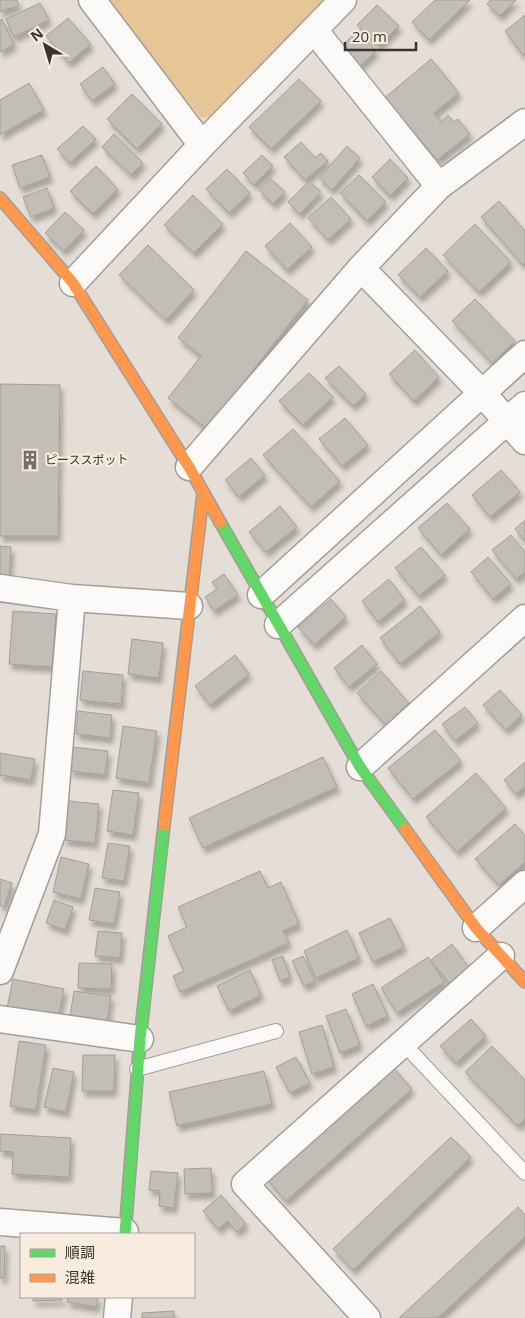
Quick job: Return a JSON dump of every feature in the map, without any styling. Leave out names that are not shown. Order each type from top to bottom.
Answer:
[{"type":"street","points":[[92,0],[202,145]]},
{"type":"street","points":[[73,283],[202,145],[344,0]]},
{"type":"street","points":[[314,30],[439,186]]},
{"type":"street","points":[[189,467],[361,268],[439,186],[525,122]]},
{"type":"street","points":[[0,198],[73,283],[189,467],[360,767],[476,928],[525,982]]},
{"type":"street","points":[[361,268],[482,394],[516,413],[525,441]]},
{"type":"street","points":[[261,596],[525,354]]},
{"type":"street","points":[[278,625],[516,413]]},
{"type":"street","points":[[0,1222],[125,1233],[140,1039],[203,494]]},
{"type":"street","points":[[0,588],[72,598],[189,606]]},
{"type":"street","points":[[0,971],[52,834],[72,598]]},
{"type":"street","points":[[360,767],[525,618]]},
{"type":"street","points":[[476,928],[525,884]]},
{"type":"street","points":[[367,1318],[245,1184],[501,956]]},
{"type":"street","points":[[0,1019],[140,1039]]},
{"type":"street","points":[[117,1318],[119,1298]]},
{"type":"lane","points":[[137,1069],[276,1031]]},
{"type":"lane","points":[[403,1044],[525,1173]]},
{"type":"shaded area","points":[[102,0],[323,0],[209,117],[201,118]]},
{"type":"building","points":[[0,0],[17,0],[19,5],[0,12]]},
{"type":"building","points":[[435,0],[470,0],[429,40],[412,22]]},
{"type":"building","points":[[490,0],[516,0],[500,16],[487,4]]},
{"type":"building","points":[[40,3],[49,20],[14,37],[6,19]]},
{"type":"building","points":[[377,5],[399,26],[379,46],[357,25]]},
{"type":"building","points":[[525,15],[525,54],[523,55],[505,31]]},
{"type":"building","points":[[68,18],[91,44],[69,63],[46,36]]},
{"type":"building","points":[[2,19],[14,45],[0,52],[0,20]]},
{"type":"building","points":[[357,31],[376,51],[359,67],[340,48]]},
{"type":"building","points":[[431,59],[459,93],[434,113],[441,122],[448,115],[454,122],[458,119],[470,134],[437,160],[407,124],[404,127],[382,100]]},
{"type":"building","points":[[103,67],[115,84],[92,101],[80,84]]},
{"type":"building","points":[[299,79],[321,101],[271,149],[249,127]]},
{"type":"building","points":[[29,83],[44,110],[0,135],[0,100]]},
{"type":"building","points":[[132,94],[162,124],[137,149],[107,119]]},
{"type":"building","points":[[83,126],[96,139],[70,163],[57,149]]},
{"type":"building","points":[[114,134],[143,163],[131,175],[102,147]]},
{"type":"building","points":[[301,142],[315,158],[321,153],[328,161],[305,180],[284,157]]},
{"type":"building","points":[[347,146],[360,158],[332,190],[319,178]]},
{"type":"building","points":[[42,155],[50,177],[20,188],[12,165]]},
{"type":"building","points":[[262,155],[273,166],[254,185],[243,173]]},
{"type":"building","points":[[390,159],[408,178],[390,196],[372,177]]},
{"type":"building","points":[[96,166],[118,189],[93,214],[70,191]]},
{"type":"building","points":[[227,169],[250,193],[229,213],[206,189]]},
{"type":"building","points":[[359,175],[386,202],[367,221],[340,193]]},
{"type":"building","points":[[270,178],[285,192],[273,204],[259,190]]},
{"type":"building","points":[[309,181],[321,192],[300,214],[288,202]]},
{"type":"building","points":[[47,188],[54,208],[31,217],[23,197]]},
{"type":"building","points":[[193,195],[223,224],[194,253],[164,225]]},
{"type":"building","points":[[331,197],[351,219],[328,240],[308,218]]},
{"type":"building","points":[[499,201],[525,231],[525,263],[523,265],[481,217]]},
{"type":"building","points":[[65,212],[84,230],[64,251],[45,233]]},
{"type":"building","points":[[290,223],[312,247],[287,270],[265,246]]},
{"type":"building","points":[[475,224],[511,262],[479,292],[443,255]]},
{"type":"building","points":[[148,245],[194,290],[166,320],[119,275]]},
{"type":"building","points":[[426,248],[448,271],[420,297],[398,275]]},
{"type":"building","points":[[246,251],[308,300],[207,429],[168,398],[201,356],[178,338]]},
{"type":"building","points":[[475,299],[515,341],[492,363],[452,321]]},
{"type":"building","points":[[415,350],[439,377],[414,401],[389,374]]},
{"type":"building","points":[[339,366],[366,394],[353,406],[325,378]]},
{"type":"building","points":[[309,373],[333,397],[303,425],[279,401]]},
{"type":"building","name":"ピーススポット","points":[[0,384],[60,385],[58,536],[0,536]]},
{"type":"building","points":[[345,418],[368,445],[342,466],[319,439]]},
{"type":"building","points":[[293,429],[340,481],[311,507],[263,455]]},
{"type":"building","points":[[251,458],[265,475],[239,497],[225,480]]},
{"type":"building","points":[[501,470],[520,492],[490,517],[472,495]]},
{"type":"building","points":[[447,503],[470,529],[441,555],[418,528]]},
{"type":"building","points":[[280,506],[297,527],[266,552],[249,532]]},
{"type":"building","points":[[525,520],[525,541],[515,529]]},
{"type":"building","points":[[511,535],[525,552],[525,572],[516,579],[492,550]]},
{"type":"building","points":[[0,546],[11,547],[9,580],[0,580]]},
{"type":"building","points":[[421,547],[445,575],[419,596],[395,568]]},
{"type":"building","points":[[488,557],[511,584],[493,599],[471,572]]},
{"type":"building","points":[[224,574],[238,595],[214,611],[205,597],[217,589],[212,582]]},
{"type":"building","points":[[389,579],[405,600],[378,622],[362,601]]},
{"type":"building","points":[[331,599],[346,617],[314,645],[298,627]]},
{"type":"building","points":[[420,606],[440,632],[400,664],[380,638]]},
{"type":"building","points":[[13,611],[56,614],[52,667],[9,664]]},
{"type":"building","points":[[132,639],[163,643],[159,678],[128,674]]},
{"type":"building","points":[[362,645],[377,664],[349,687],[334,668]]},
{"type":"building","points":[[235,655],[249,674],[210,705],[195,686]]},
{"type":"building","points":[[83,671],[123,675],[121,704],[80,700]]},
{"type":"building","points":[[381,671],[409,703],[386,725],[357,693]]},
{"type":"building","points":[[500,690],[522,715],[506,730],[483,705]]},
{"type":"building","points":[[465,707],[478,723],[455,741],[442,724]]},
{"type":"building","points":[[78,711],[112,715],[110,738],[76,734]]},
{"type":"building","points":[[123,726],[157,731],[149,783],[116,778]]},
{"type":"building","points":[[435,730],[461,761],[413,799],[388,768]]},
{"type":"building","points":[[73,747],[108,751],[105,775],[70,771]]},
{"type":"building","points":[[0,753],[35,759],[31,780],[0,775]]},
{"type":"building","points":[[323,757],[337,787],[203,848],[189,818]]},
{"type":"building","points":[[525,762],[525,787],[516,794],[504,780]]},
{"type":"building","points":[[476,773],[506,808],[457,852],[426,817]]},
{"type":"building","points":[[113,790],[139,793],[133,835],[107,831]]},
{"type":"building","points":[[68,801],[99,804],[95,843],[64,840]]},
{"type":"building","points":[[515,824],[525,836],[525,862],[499,885],[475,859]]},
{"type":"building","points":[[108,843],[130,846],[124,881],[102,878]]},
{"type":"building","points":[[61,857],[89,864],[81,899],[53,892]]},
{"type":"building","points":[[260,871],[268,888],[281,882],[299,924],[283,931],[289,943],[180,992],[173,976],[184,971],[168,936],[187,927],[178,907]]},
{"type":"building","points":[[0,879],[12,883],[4,907],[0,905]]},
{"type":"building","points":[[95,888],[120,892],[114,924],[89,920]]},
{"type":"building","points":[[54,900],[73,907],[65,930],[46,923]]},
{"type":"building","points":[[390,918],[404,947],[373,962],[359,933]]},
{"type":"building","points":[[347,930],[359,958],[316,978],[304,951]]},
{"type":"building","points":[[98,931],[122,933],[120,958],[95,956]]},
{"type":"building","points":[[452,944],[469,968],[449,983],[431,960]]},
{"type":"building","points":[[283,956],[290,977],[280,981],[272,960]]},
{"type":"building","points":[[303,956],[315,981],[304,986],[292,961]]},
{"type":"building","points":[[428,957],[444,982],[397,1013],[381,988]]},
{"type":"building","points":[[79,963],[112,964],[111,989],[78,988]]},
{"type":"building","points":[[250,970],[261,995],[229,1011],[217,986]]},
{"type":"building","points":[[13,979],[64,989],[58,1019],[7,1008]]},
{"type":"building","points":[[373,984],[388,1016],[366,1026],[352,994]]},
{"type":"building","points":[[74,991],[111,996],[107,1021],[70,1016]]},
{"type":"building","points":[[346,1009],[360,1045],[340,1053],[326,1016]]},
{"type":"building","points":[[471,1019],[486,1036],[456,1063],[440,1046]]},
{"type":"building","points":[[322,1025],[334,1067],[312,1074],[299,1032]]},
{"type":"building","points":[[19,1041],[46,1045],[36,1110],[10,1106]]},
{"type":"building","points":[[492,1046],[525,1080],[525,1119],[518,1126],[465,1072]]},
{"type":"building","points":[[83,1055],[115,1055],[114,1091],[82,1091]]},
{"type":"building","points":[[296,1057],[310,1083],[290,1093],[276,1067]]},
{"type":"building","points":[[391,1065],[412,1089],[286,1201],[265,1177]]},
{"type":"building","points":[[53,1068],[74,1072],[66,1112],[44,1107]]},
{"type":"building","points":[[264,1071],[272,1104],[177,1126],[169,1092]]},
{"type":"building","points":[[0,1134],[71,1138],[69,1177],[12,1174],[13,1152],[0,1151]]},
{"type":"building","points":[[451,1137],[471,1157],[353,1270],[333,1249]]},
{"type":"building","points":[[211,1168],[212,1193],[185,1194],[184,1169]]},
{"type":"building","points":[[151,1171],[178,1173],[174,1208],[159,1206],[160,1191],[149,1190]]},
{"type":"building","points":[[221,1195],[246,1224],[237,1232],[228,1221],[218,1229],[203,1211]]},
{"type":"building","points":[[518,1207],[525,1215],[525,1237],[438,1318],[399,1318]]},
{"type":"building","points":[[0,1246],[5,1246],[4,1278],[0,1278]]},
{"type":"building","points":[[33,1298],[62,1298],[62,1300],[33,1301]]},
{"type":"building","points":[[68,1298],[98,1298],[96,1307],[67,1302]]},
{"type":"building","points":[[174,1311],[174,1318],[142,1318],[142,1313]]},
{"type":"traffic: fast","points":[[220,522],[360,767],[405,829]]},
{"type":"traffic: fast","points":[[125,1233],[140,1039],[164,825]]},
{"type":"traffic: slow","points":[[0,198],[73,283],[189,467],[220,522]]},
{"type":"traffic: slow","points":[[164,825],[203,494]]},
{"type":"traffic: slow","points":[[405,829],[476,928],[525,982]]},
{"type":"place","name":"ピーススポット","points":[[30,460]]}]
